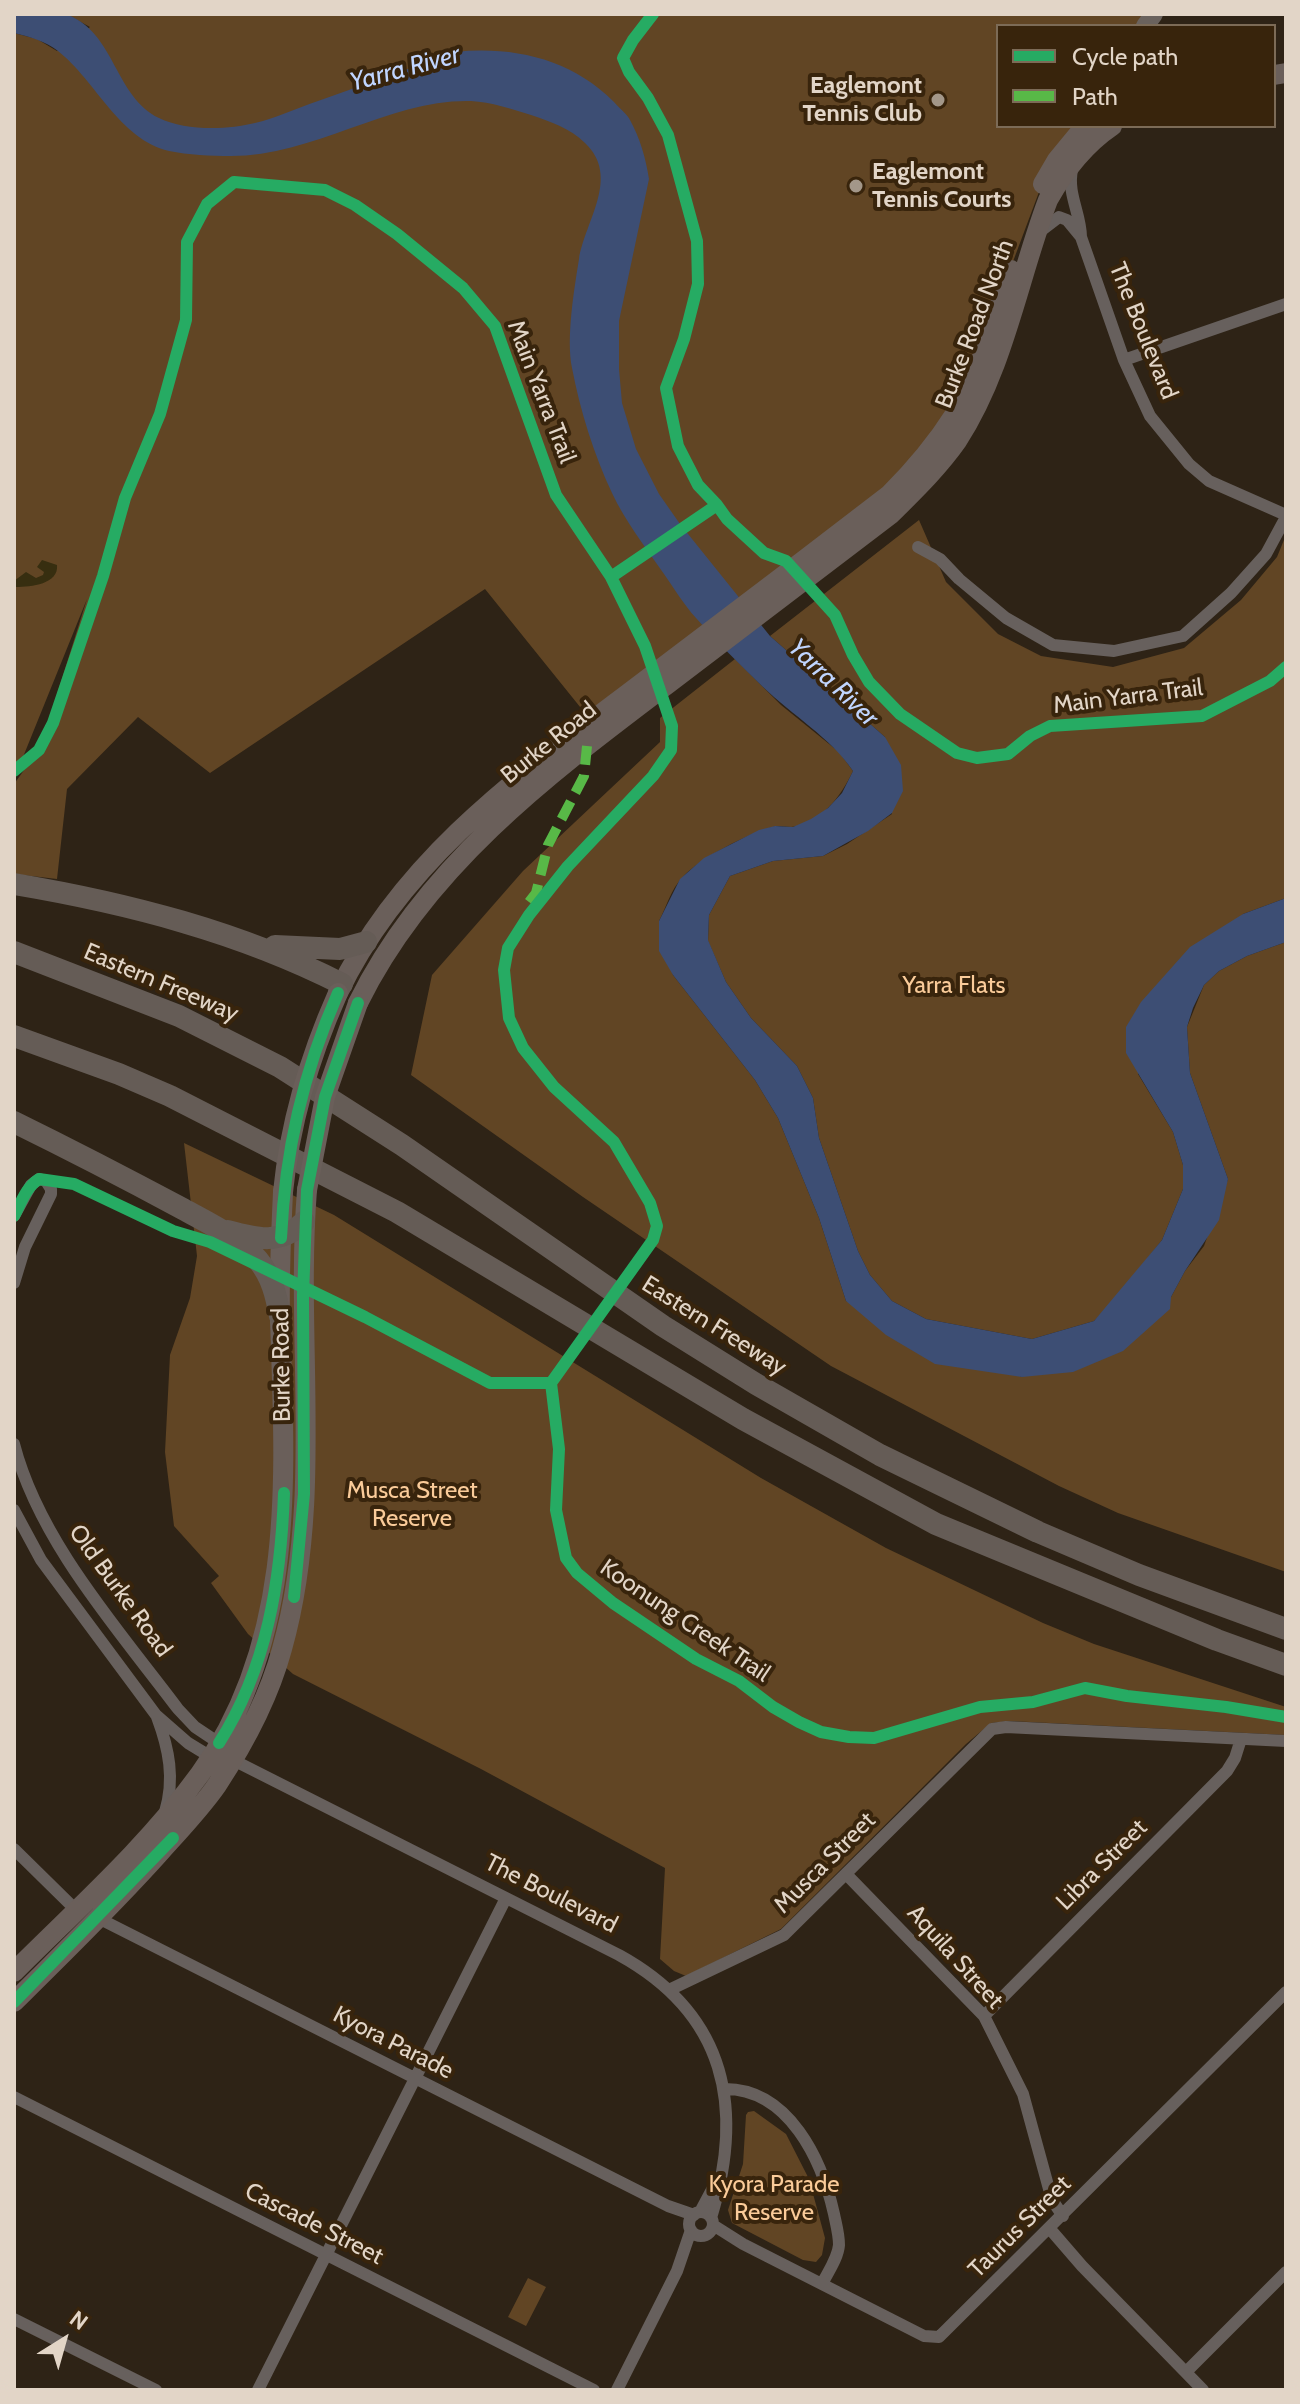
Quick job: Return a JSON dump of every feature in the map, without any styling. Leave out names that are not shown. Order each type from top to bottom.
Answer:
[{"type":"highway","points":[[14,884],[121,906],[250,943],[340,989]]},
{"type":"highway","points":[[250,943],[327,949],[353,947],[366,942]]},
{"type":"highway","name":"Eastern Freeway","points":[[14,952],[179,1016],[280,1067],[402,1145],[663,1326],[756,1384],[905,1468],[1024,1526],[1124,1569],[1286,1629]]},
{"type":"highway","points":[[14,1036],[170,1096],[397,1212],[743,1419],[936,1524],[1217,1640],[1286,1665]]},
{"type":"highway","points":[[14,1122],[145,1189],[244,1246],[269,1275],[280,1316]]},
{"type":"highway","points":[[215,1227],[269,1239],[293,1233],[304,1222]]},
{"type":"main road","name":"Burke Road North","points":[[828,552],[923,460],[957,412],[1048,174],[1083,128]]},
{"type":"main road","name":"Burke Road North","points":[[828,552],[891,514],[934,471],[957,440],[977,404],[994,363],[1048,200],[1060,178],[1088,146],[1110,128]]},
{"type":"main road","points":[[623,708],[828,552]]},
{"type":"main road","name":"Burke Road","points":[[17,1992],[98,1918],[189,1820],[233,1760],[276,1671],[284,1595],[280,1316],[284,1178],[294,1119],[315,1047],[340,989],[366,942],[419,870],[488,802],[623,708]]},
{"type":"main road","name":"Burke Road","points":[[14,1972],[161,1823],[215,1750],[250,1684],[263,1643],[284,1595],[304,1505],[304,1222],[312,1156],[325,1097],[360,999],[410,921],[442,879],[515,804],[623,708]]},
{"type":"main road","points":[[419,870],[442,879]]},
{"type":"main road","points":[[340,989],[360,999]]},
{"type":"main road","points":[[215,1750],[233,1760]]},
{"type":"street","name":"The Boulevard","points":[[1074,162],[1070,189],[1081,224],[1081,237],[1124,360],[1150,416],[1189,464],[1209,481],[1286,516]]},
{"type":"street","points":[[1035,240],[1044,227],[1059,217],[1067,220],[1081,237]]},
{"type":"street","points":[[1124,360],[1286,304]]},
{"type":"street","points":[[918,547],[940,559],[1006,618],[1053,645],[1114,651],[1183,636],[1231,593],[1266,554],[1286,516]]},
{"type":"street","points":[[14,1216],[31,1185],[39,1179],[46,1181],[51,1194],[19,1245],[14,1283]]},
{"type":"street","name":"Old Burke Road","points":[[14,1444],[37,1509],[63,1554],[178,1709],[215,1750]]},
{"type":"street","points":[[15,1517],[37,1509]]},
{"type":"street","name":"Old Burke Road","points":[[15,1517],[59,1586],[156,1715],[188,1743],[215,1750]]},
{"type":"street","name":"Old Burke Road","points":[[156,1715],[171,1767],[168,1803],[161,1823]]},
{"type":"street","name":"Musca Street","points":[[669,1990],[776,1940],[793,1928],[987,1732],[1006,1727],[1241,1739]]},
{"type":"street","points":[[1241,1739],[1286,1741]]},
{"type":"street","name":"Libra Street","points":[[984,2016],[1227,1771],[1241,1739]]},
{"type":"street","name":"The Boulevard","points":[[233,1760],[639,1966],[669,1990],[704,2034],[725,2089],[728,2122],[723,2168],[701,2224],[617,2390]]},
{"type":"street","points":[[14,1849],[76,1910]]},
{"type":"street","name":"Aquila Street","points":[[846,1874],[984,2016],[1023,2094],[1052,2200],[1063,2216]]},
{"type":"street","points":[[258,2390],[506,1898]]},
{"type":"street","name":"Kyora Parade","points":[[98,1918],[701,2224]]},
{"type":"street","name":"Taurus Street","points":[[701,2224],[924,2336],[935,2338],[948,2331],[1286,1992]]},
{"type":"street","points":[[725,2089],[749,2093],[777,2109],[801,2132],[811,2150],[827,2188],[838,2236],[837,2253],[822,2284]]},
{"type":"street","name":"Cascade Street","points":[[14,2097],[594,2390]]},
{"type":"street","points":[[1047,2232],[1203,2390]]},
{"type":"street","points":[[1187,2371],[1286,2272]]},
{"type":"street","points":[[14,2319],[148,2388]]},
{"type":"green space","points":[[66,14],[1146,14],[1138,24],[996,24],[996,128],[1087,128],[1042,184],[962,398],[914,470],[597,728],[485,589],[210,773],[138,717],[67,789],[57,879],[14,874],[14,784],[40,748],[87,599],[23,757],[14,768],[14,33],[37,39],[57,51],[90,27]]},
{"type":"green space","name":"Yarra Flats","points":[[919,520],[946,582],[998,634],[1041,656],[1113,667],[1184,648],[1241,600],[1277,557],[1286,535],[1286,898],[1243,914],[1138,1074],[1173,1132],[1183,1165],[1183,1189],[1162,1240],[1094,1321],[1032,1339],[926,1319],[892,1301],[870,1275],[858,1251],[819,1138],[813,1098],[797,1066],[751,1018],[726,982],[708,941],[709,915],[730,876],[773,861],[823,856],[892,814],[885,737],[770,636]]},
{"type":"green space","points":[[735,659],[781,705],[839,752],[853,771],[836,799],[821,815],[802,825],[775,826],[751,835],[711,855],[690,871],[675,888],[659,921],[673,975],[755,1080],[778,1118],[819,1218],[846,1301],[1022,1377],[1171,1297],[1204,1246],[1228,1179],[1190,1073],[1187,1027],[1204,985],[1219,971],[1247,956],[1286,942],[1286,1572],[1118,1513],[1059,1486],[831,1366],[411,1075],[432,975],[523,871],[660,742],[660,718]]},
{"type":"green space","name":"Musca Street Reserve","points":[[184,1143],[334,1215],[761,1478],[886,1548],[1094,1644],[1286,1707],[1286,1735],[1010,1721],[991,1723],[966,1744],[781,1929],[686,1976],[674,1971],[660,1959],[665,1868],[481,1769],[293,1674],[248,1634],[211,1583],[219,1576],[174,1526],[165,1452],[170,1355],[190,1298],[197,1256]]},
{"type":"green space","name":"Kyora Parade Reserve","points":[[754,2111],[786,2134],[809,2179],[825,2238],[822,2255],[816,2262],[803,2260],[732,2223],[728,2210],[743,2164],[746,2115]]},
{"type":"green space","points":[[528,2278],[546,2287],[526,2326],[508,2317]]},
{"type":"sand","points":[[42,560],[57,565],[54,576],[36,585],[16,587],[14,581],[26,572],[36,578],[43,575],[44,572],[37,567]]},
{"type":"water","points":[[49,12],[68,15],[84,24],[106,50],[123,81],[144,108],[159,118],[181,125],[219,128],[255,123],[455,52],[477,51],[520,54],[560,66],[597,87],[629,118],[642,149],[649,179],[619,321],[622,403],[636,449],[659,494],[680,524],[770,636],[885,737],[901,765],[903,791],[892,813],[868,831],[823,856],[773,861],[730,876],[709,915],[708,940],[726,982],[751,1018],[797,1066],[813,1098],[819,1138],[858,1251],[870,1275],[892,1301],[926,1319],[1032,1339],[1094,1321],[1162,1240],[1183,1189],[1183,1165],[1173,1132],[1126,1053],[1126,1027],[1141,1002],[1190,947],[1243,914],[1286,898],[1286,942],[1247,956],[1219,971],[1204,985],[1193,1008],[1187,1027],[1190,1073],[1228,1179],[1219,1220],[1185,1271],[1171,1297],[1170,1309],[1123,1351],[1073,1372],[1022,1377],[935,1364],[886,1335],[846,1301],[819,1218],[778,1118],[755,1080],[673,975],[659,951],[659,921],[680,879],[704,858],[759,830],[775,826],[793,827],[811,819],[828,808],[842,793],[853,771],[822,737],[775,698],[720,645],[692,613],[629,524],[605,478],[583,416],[570,356],[571,314],[579,259],[601,185],[595,156],[585,143],[567,129],[546,120],[501,106],[471,101],[411,109],[262,154],[216,156],[169,151],[136,135],[58,51],[43,42],[14,33],[14,14]]},
{"type":"marked path","points":[[529,902],[536,893],[548,845],[584,776],[587,746]]},
{"type":"cycle path","points":[[653,14],[623,58],[668,135],[697,241],[698,284],[684,339],[666,388],[678,446],[698,485],[717,505]]},
{"type":"cycle path","name":"Main Yarra Trail","points":[[14,771],[39,750],[53,723],[103,576],[125,498],[160,414],[186,320],[187,242],[207,204],[234,182],[325,190],[355,205],[397,234],[463,288],[495,326],[556,495],[611,577],[717,505],[727,519],[764,553],[786,561],[835,615],[869,682],[900,714],[957,753],[977,758],[1008,754],[1030,736],[1050,726],[1202,716],[1270,681],[1286,667]]},
{"type":"cycle path","name":"Koonung Creek Trail","points":[[611,577],[645,646],[672,726],[671,750],[653,776],[568,866],[529,915],[508,948],[504,970],[509,1018],[523,1048],[554,1087],[614,1142],[650,1203],[657,1226],[653,1240],[551,1383],[559,1449],[556,1510],[566,1558],[577,1573],[613,1603],[696,1659],[739,1681],[773,1707],[821,1732],[874,1738],[980,1707],[1033,1702],[1085,1688],[1286,1717]]},
{"type":"cycle path","points":[[281,1238],[287,1174],[298,1113],[315,1053],[338,993]]},
{"type":"cycle path","points":[[294,1597],[304,1494],[303,1295],[307,1190],[325,1097],[358,1003]]},
{"type":"cycle path","points":[[14,1216],[27,1191],[39,1179],[74,1184],[173,1231],[210,1242],[365,1317],[490,1383],[551,1383]]},
{"type":"cycle path","points":[[219,1743],[249,1685],[260,1654],[275,1591],[284,1493]]},
{"type":"cycle path","points":[[14,2002],[173,1838]]},
{"type":"place","name":"Eaglemont Tennis Club","points":[[938,100]]},
{"type":"place","name":"Eaglemont Tennis Courts","points":[[856,186]]},
{"type":"water label","name":"Yarra River","points":[[405,69]]},
{"type":"water label","name":"Yarra River","points":[[833,683]]}]
